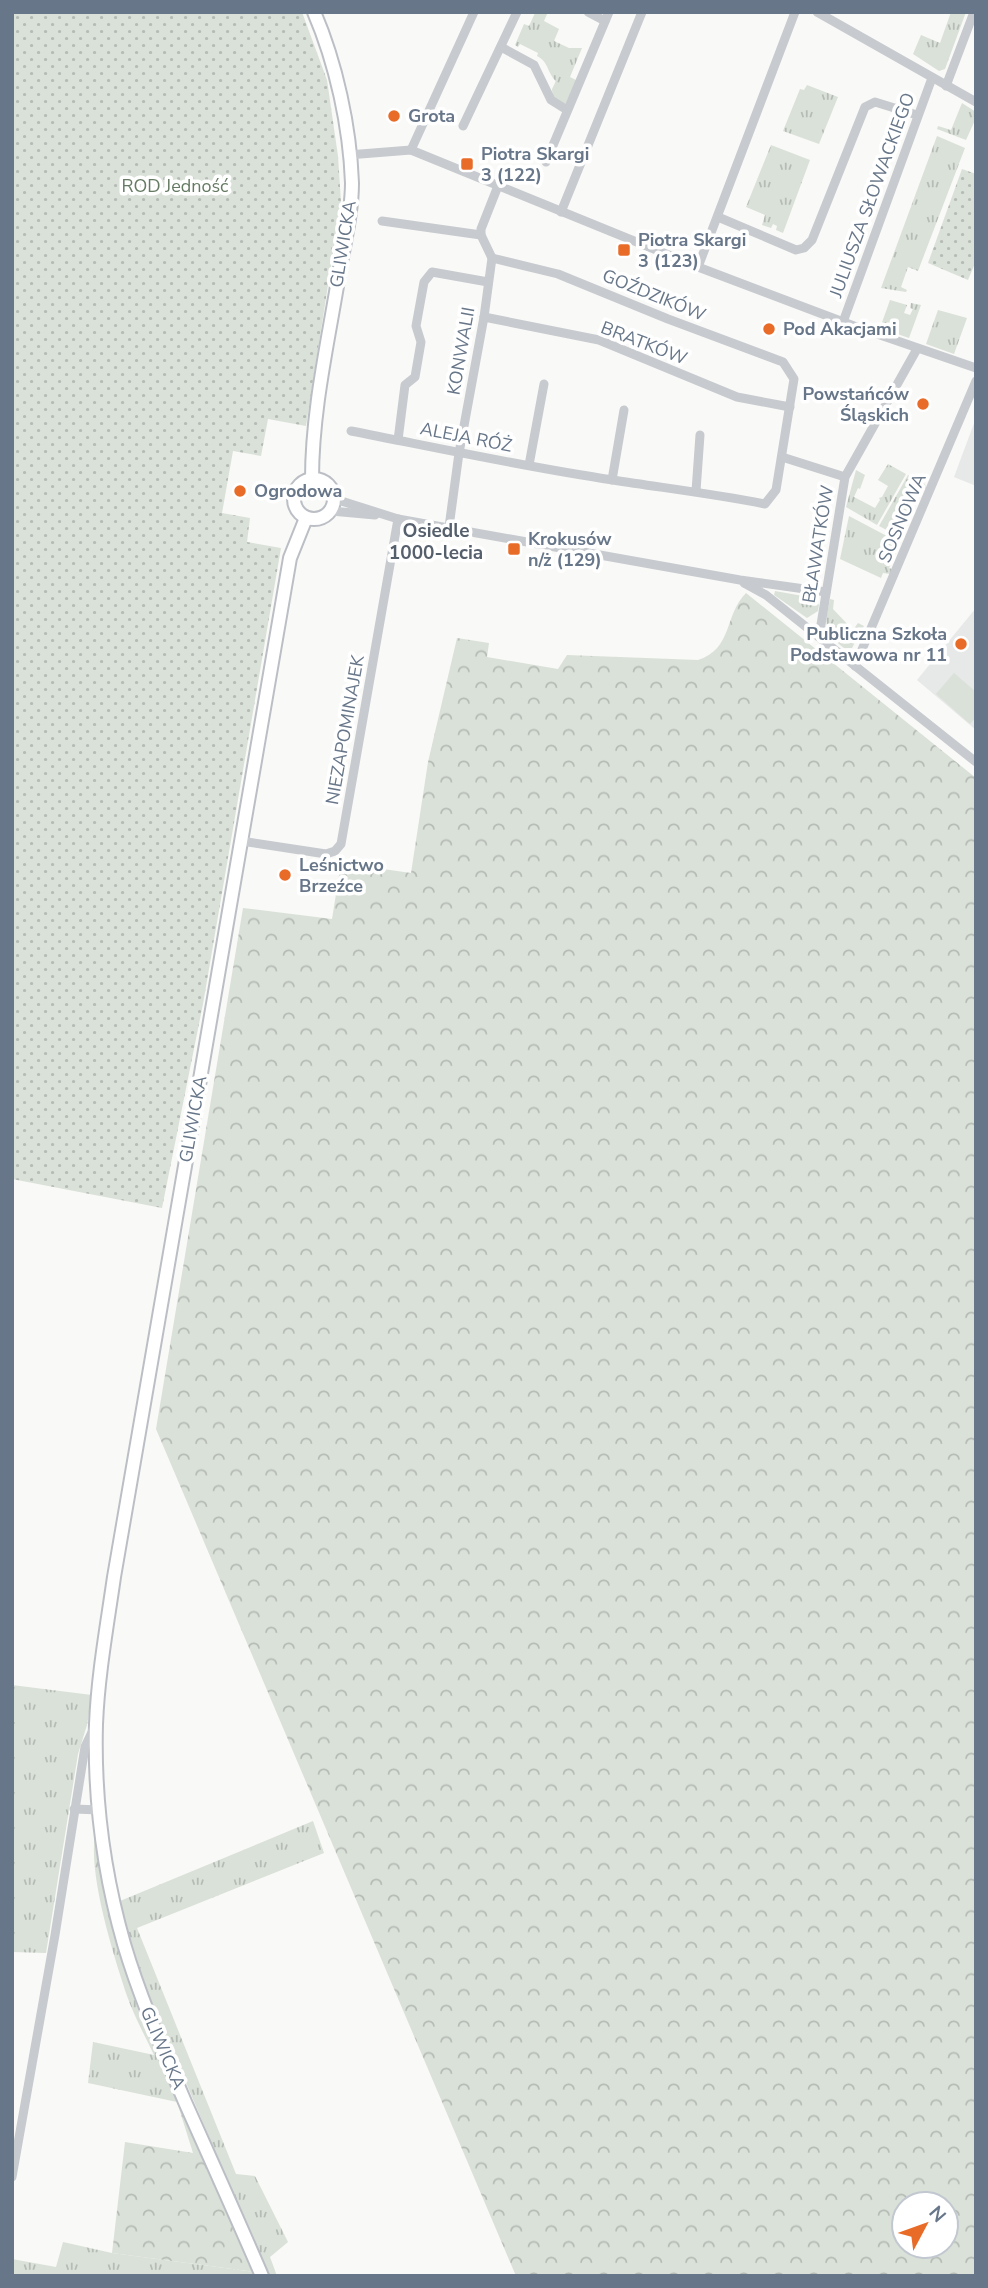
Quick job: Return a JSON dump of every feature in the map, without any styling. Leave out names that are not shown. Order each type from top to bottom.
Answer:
[{"type":"main road","name":"GLIWICKA","points":[[312,479],[312,439],[352,183],[334,72],[314,12]]},
{"type":"main road","points":[[312,479],[327,484],[333,505],[319,519],[306,518],[296,506],[295,495],[301,484],[312,479]]},
{"type":"main road","name":"GLIWICKA","points":[[262,2276],[164,2053],[131,1966],[111,1888],[100,1810],[96,1724],[112,1594],[290,558],[306,518]]},
{"type":"street","points":[[411,150],[474,12]]},
{"type":"street","points":[[463,126],[517,12]]},
{"type":"street","points":[[546,162],[607,16],[588,12]]},
{"type":"street","points":[[561,212],[642,12]]},
{"type":"street","points":[[698,267],[795,12]]},
{"type":"street","points":[[818,12],[976,102]]},
{"type":"street","points":[[946,86],[974,12]]},
{"type":"street","points":[[501,47],[534,65],[551,100],[567,110]]},
{"type":"street","name":"JULIUSZA SŁOWACKIEGO","points":[[843,322],[932,78]]},
{"type":"street","points":[[718,217],[796,250],[804,247],[812,240],[865,107],[874,102],[917,116]]},
{"type":"street","points":[[348,155],[411,150],[698,267],[976,369]]},
{"type":"street","points":[[492,258],[481,235],[481,229],[498,186]]},
{"type":"street","points":[[382,221],[481,235]]},
{"type":"street","name":"KONWALII","points":[[449,527],[492,258]]},
{"type":"street","name":"GOŹDZIKÓW","points":[[492,258],[558,274],[783,362],[794,379]]},
{"type":"street","name":"ALEJA RÓŻ","points":[[398,440],[405,385],[415,377],[421,342],[416,326],[424,282],[432,272],[488,282]]},
{"type":"street","name":"BRATKÓW","points":[[484,317],[598,340],[737,397],[790,407]]},
{"type":"street","name":"BŁAWATKÓW","points":[[819,637],[845,477],[917,349]]},
{"type":"street","name":"ALEJA RÓŻ","points":[[351,431],[612,480],[696,491],[765,504],[776,491],[794,379]]},
{"type":"street","name":"SOSNOWA","points":[[855,666],[976,382]]},
{"type":"street","name":"ALEJA RÓŻ","points":[[529,465],[544,384]]},
{"type":"street","points":[[612,480],[624,410]]},
{"type":"street","points":[[696,491],[700,435]]},
{"type":"street","points":[[782,457],[845,477]]},
{"type":"street","points":[[333,505],[740,580],[826,592]]},
{"type":"street","name":"NIEZAPOMINAJEK","points":[[241,841],[326,854],[335,851],[341,844],[398,519]]},
{"type":"street","points":[[740,580],[766,595],[976,762]]},
{"type":"street","name":"GLIWICKA","points":[[12,2176],[85,1747],[96,1724]]},
{"type":"street","points":[[74,1810],[100,1810]]},
{"type":"shaded area","points":[[976,418],[976,486],[954,477]]},
{"type":"shaded area","name":"Publiczna Szkoła Podstawowa nr 11","points":[[976,608],[976,730],[917,680]]},
{"type":"green space","name":"ROD Jedność","points":[[12,12],[302,12],[327,80],[338,156],[341,202],[306,426],[268,419],[261,456],[233,451],[222,513],[250,518],[247,542],[281,548],[203,1004],[162,1208],[12,1179]]},
{"type":"green space","points":[[534,12],[548,12],[544,21],[559,29],[554,41],[569,48],[582,48],[570,77],[578,81],[566,104],[560,103],[554,97],[552,89],[556,81],[544,61],[537,56],[538,53],[520,44],[518,47],[515,45],[524,24],[529,26]]},
{"type":"green space","points":[[951,12],[966,12],[945,69],[939,71],[913,54],[921,35],[940,43]]},
{"type":"green space","points":[[807,85],[838,97],[819,144],[783,131],[800,89],[804,90]]},
{"type":"green space","points":[[962,103],[976,112],[966,140],[937,129],[938,126],[951,130]]},
{"type":"green space","points":[[937,136],[965,148],[918,271],[908,267],[901,287],[907,290],[906,292],[881,288]]},
{"type":"green space","points":[[771,145],[810,160],[783,233],[776,230],[777,226],[773,224],[771,228],[762,225],[765,215],[746,207]]},
{"type":"green space","points":[[962,169],[976,174],[976,261],[968,280],[928,263]]},
{"type":"green space","points":[[890,300],[907,305],[904,313],[910,315],[913,309],[910,308],[911,303],[921,305],[909,338],[880,328]]},
{"type":"green space","points":[[938,310],[967,318],[954,354],[926,344]]},
{"type":"green space","points":[[888,464],[906,474],[877,525],[846,507],[856,470],[865,475],[854,497],[875,508],[888,486],[878,480]]},
{"type":"green space","points":[[908,475],[925,484],[926,489],[919,486],[896,535],[879,526]]},
{"type":"green space","points":[[849,516],[900,543],[889,568],[892,569],[890,574],[883,573],[881,578],[840,559]]},
{"type":"green space","points":[[775,591],[814,598],[819,605],[818,611],[807,618],[774,595]]},
{"type":"green space","points":[[746,593],[976,778],[976,2276],[516,2276],[156,1429],[243,908],[332,919],[341,863],[411,873],[428,762],[457,638],[489,643],[487,657],[558,669],[567,655],[698,660],[709,655],[723,640],[734,611]]},
{"type":"green space","points":[[830,599],[834,600],[833,609],[853,630],[858,623],[864,626],[852,648],[844,648],[829,632],[826,621]]},
{"type":"green space","points":[[954,673],[976,692],[976,717],[970,724],[936,694]]},
{"type":"green space","points":[[12,1685],[92,1695],[78,1754],[46,1953],[12,1952]]},
{"type":"green space","points":[[313,1821],[324,1853],[137,1928],[236,2174],[255,2176],[288,2242],[270,2257],[277,2276],[268,2276],[134,1960],[120,1901]]},
{"type":"green space","points":[[96,1831],[111,1921],[140,2016],[177,2102],[88,2083],[93,2042],[154,2055],[130,2003],[109,1937],[95,1867]]},
{"type":"green space","points":[[177,2102],[255,2272],[112,2253],[125,2142],[193,2153]]},
{"type":"green space","points":[[63,2242],[112,2253],[255,2272],[256,2276],[12,2276],[12,2259],[56,2267]]},
{"type":"place","name":"Grota","points":[[394,116]]},
{"type":"place","name":"Piotra Skargi 3 (122)","points":[[467,164]]},
{"type":"place","name":"Piotra Skargi 3 (123)","points":[[624,250]]},
{"type":"place","name":"Pod Akacjami","points":[[769,329]]},
{"type":"place","name":"Powstańców Śląskich","points":[[923,404]]},
{"type":"place","name":"Ogrodowa","points":[[240,491]]},
{"type":"place","name":"Krokusów n/ż (129)","points":[[514,549]]},
{"type":"place","name":"Publiczna Szkoła Podstawowa nr 11","points":[[961,644]]},
{"type":"place","name":"Leśnictwo Brzeźce","points":[[285,875]]},
{"type":"district","name":"Osiedle 1000-lecia","points":[[436,541]]}]
